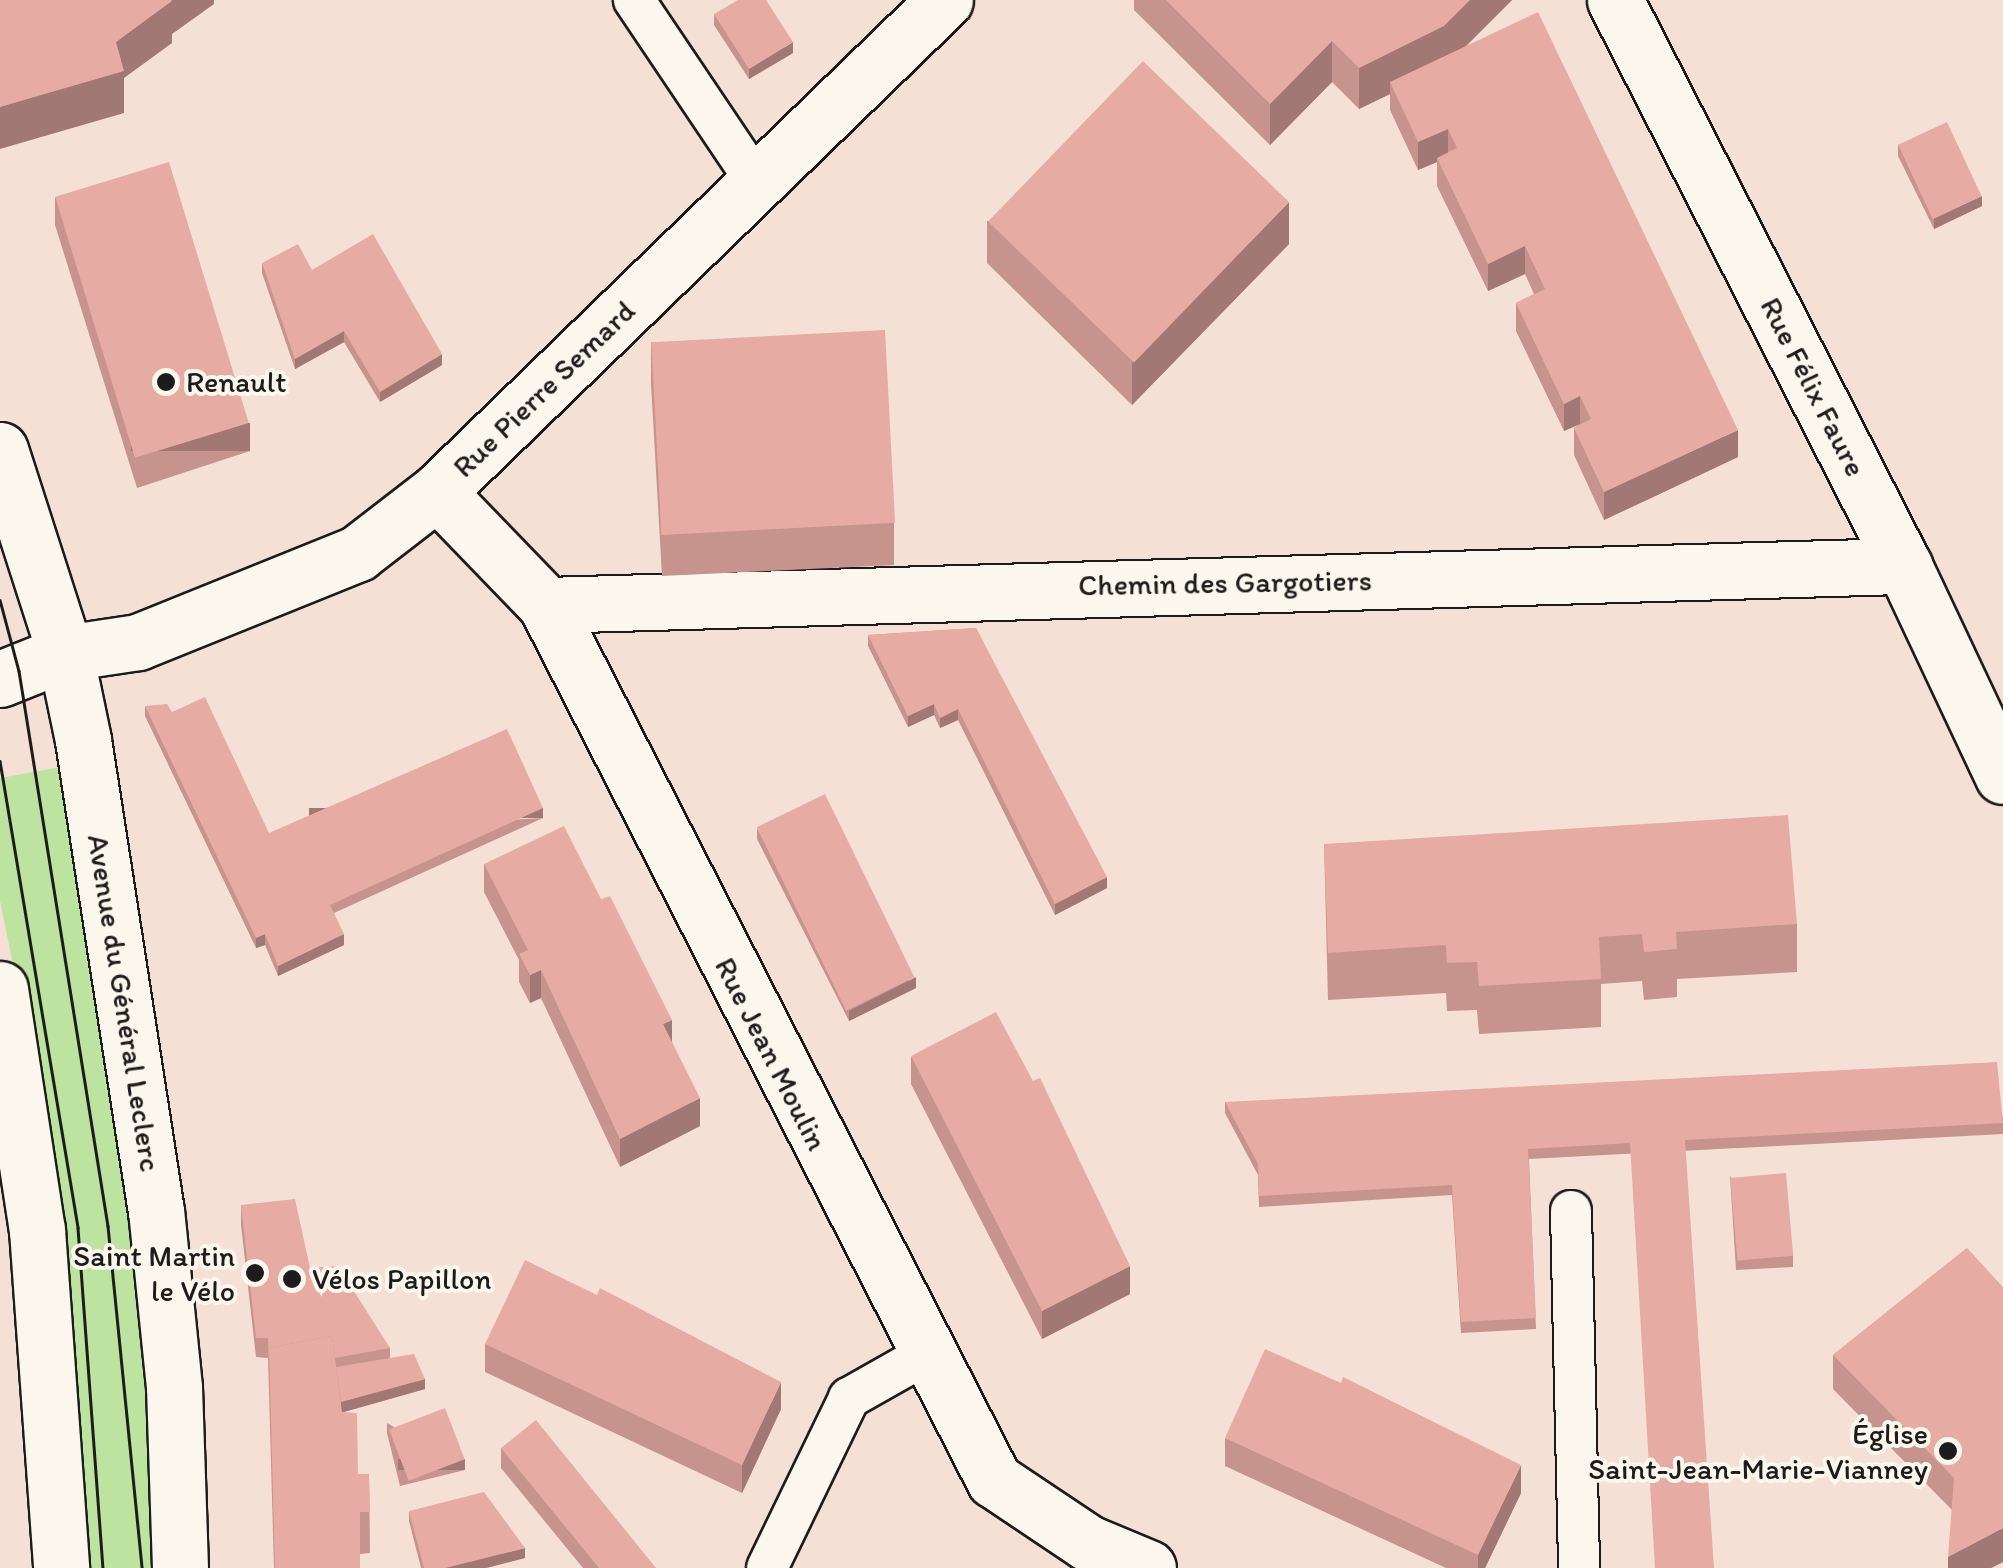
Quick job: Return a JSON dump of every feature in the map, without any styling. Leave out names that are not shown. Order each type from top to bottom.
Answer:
[{"type":"street","name":"Rue Pierre Semard","points":[[0,679],[65,653],[138,642],[358,552],[438,492],[945,0]]},
{"type":"street","name":"Rue Félix Faure","points":[[1615,0],[1904,566],[2003,776]]},
{"type":"street","name":"Avenue du Général Leclerc","points":[[0,450],[65,653],[156,1210],[174,1387],[180,1568]]},
{"type":"street","name":"Rue Jean Moulin","points":[[438,492],[546,605],[925,1354],[994,1480],[1088,1543],[1148,1568]]},
{"type":"street","name":"Chemin des Gargotiers","points":[[546,605],[1904,566]]},
{"type":"street","points":[[0,988],[37,1230],[61,1568]]},
{"type":"lane","points":[[634,0],[758,184]]},
{"type":"lane","points":[[1571,1212],[1579,1568]]},
{"type":"lane","points":[[767,1568],[849,1398],[925,1354]]},
{"type":"green space","points":[[66,766],[154,1388],[159,1568],[83,1568],[26,1028],[0,901],[0,778]]},
{"type":"building","points":[[0,0],[172,1],[116,42],[124,71],[0,107]]},
{"type":"building","points":[[738,0],[766,0],[793,42],[749,69],[714,14]]},
{"type":"building","points":[[1166,0],[1470,0],[1444,26],[1359,68],[1332,41],[1270,104]]},
{"type":"building","points":[[1538,12],[1738,430],[1604,492],[1574,428],[1591,419],[1580,396],[1564,404],[1516,303],[1545,289],[1525,246],[1488,264],[1437,158],[1457,148],[1448,129],[1418,142],[1390,82]]},
{"type":"building","points":[[1143,61],[1289,202],[1134,362],[988,221]]},
{"type":"building","points":[[1947,122],[1982,196],[1933,219],[1898,145]]},
{"type":"building","name":"Renault","points":[[169,162],[249,423],[135,458],[55,197]]},
{"type":"building","points":[[373,234],[442,354],[380,392],[344,331],[295,359],[262,263],[298,244],[312,270]]},
{"type":"building","points":[[885,330],[895,523],[661,535],[651,342]]},
{"type":"building","points":[[976,628],[1107,877],[1055,904],[958,709],[940,718],[934,704],[908,716],[868,635]]},
{"type":"building","points":[[205,697],[269,833],[507,729],[543,808],[330,905],[344,934],[278,966],[265,934],[256,938],[145,706],[167,704],[172,712]]},
{"type":"building","points":[[825,794],[914,977],[846,1011],[757,827]]},
{"type":"building","points":[[1788,815],[1797,924],[1676,932],[1677,949],[1644,952],[1642,934],[1599,937],[1601,979],[1479,986],[1477,962],[1447,963],[1446,945],[1328,953],[1324,844]]},
{"type":"building","points":[[564,826],[601,899],[610,896],[672,1020],[663,1024],[700,1098],[620,1139],[541,970],[530,975],[519,954],[528,950],[484,864]]},
{"type":"building","points":[[996,1012],[1033,1081],[1040,1078],[1130,1266],[1042,1311],[911,1056]]},
{"type":"building","points":[[1997,1062],[2003,1123],[1685,1140],[1714,1568],[1655,1568],[1630,1143],[1528,1149],[1536,1318],[1461,1322],[1452,1185],[1259,1196],[1258,1164],[1225,1102]]},
{"type":"building","points":[[1786,1173],[1793,1256],[1737,1261],[1730,1178]]},
{"type":"building","points":[[295,1199],[310,1268],[338,1266],[390,1348],[335,1358],[332,1336],[269,1348],[269,1370],[268,1338],[256,1338],[241,1205]]},
{"type":"building","name":"Église Saint-Jean-Marie-Vianney","points":[[1967,1248],[2003,1287],[2003,1528],[1948,1557],[1954,1478],[1833,1355]]},
{"type":"building","points":[[525,1260],[597,1295],[600,1288],[781,1382],[742,1465],[485,1344]]},
{"type":"building","points":[[332,1336],[342,1412],[357,1413],[358,1474],[369,1474],[370,1512],[360,1512],[360,1568],[275,1568],[269,1348]]},
{"type":"building","points":[[1265,1349],[1341,1383],[1343,1377],[1521,1465],[1478,1555],[1225,1438]]},
{"type":"building","points":[[414,1354],[425,1379],[341,1402],[336,1367]]},
{"type":"building","points":[[445,1408],[465,1459],[409,1481],[389,1430]]},
{"type":"building","points":[[536,1420],[656,1568],[599,1568],[501,1448]]},
{"type":"building","points":[[484,1492],[525,1548],[445,1568],[424,1568],[409,1511]]},
{"type":"tram line","points":[[0,600],[19,671],[108,1226],[142,1568]]},
{"type":"tram line","points":[[0,761],[78,1228],[103,1568]]},
{"type":"place","name":"Renault","points":[[166,382]]},
{"type":"place","name":"Saint Martin le Vélo","points":[[255,1273]]},
{"type":"place","name":"Vélos Papillon","points":[[292,1279]]},
{"type":"place","name":"Église Saint-Jean-Marie-Vianney","points":[[1948,1451]]}]
